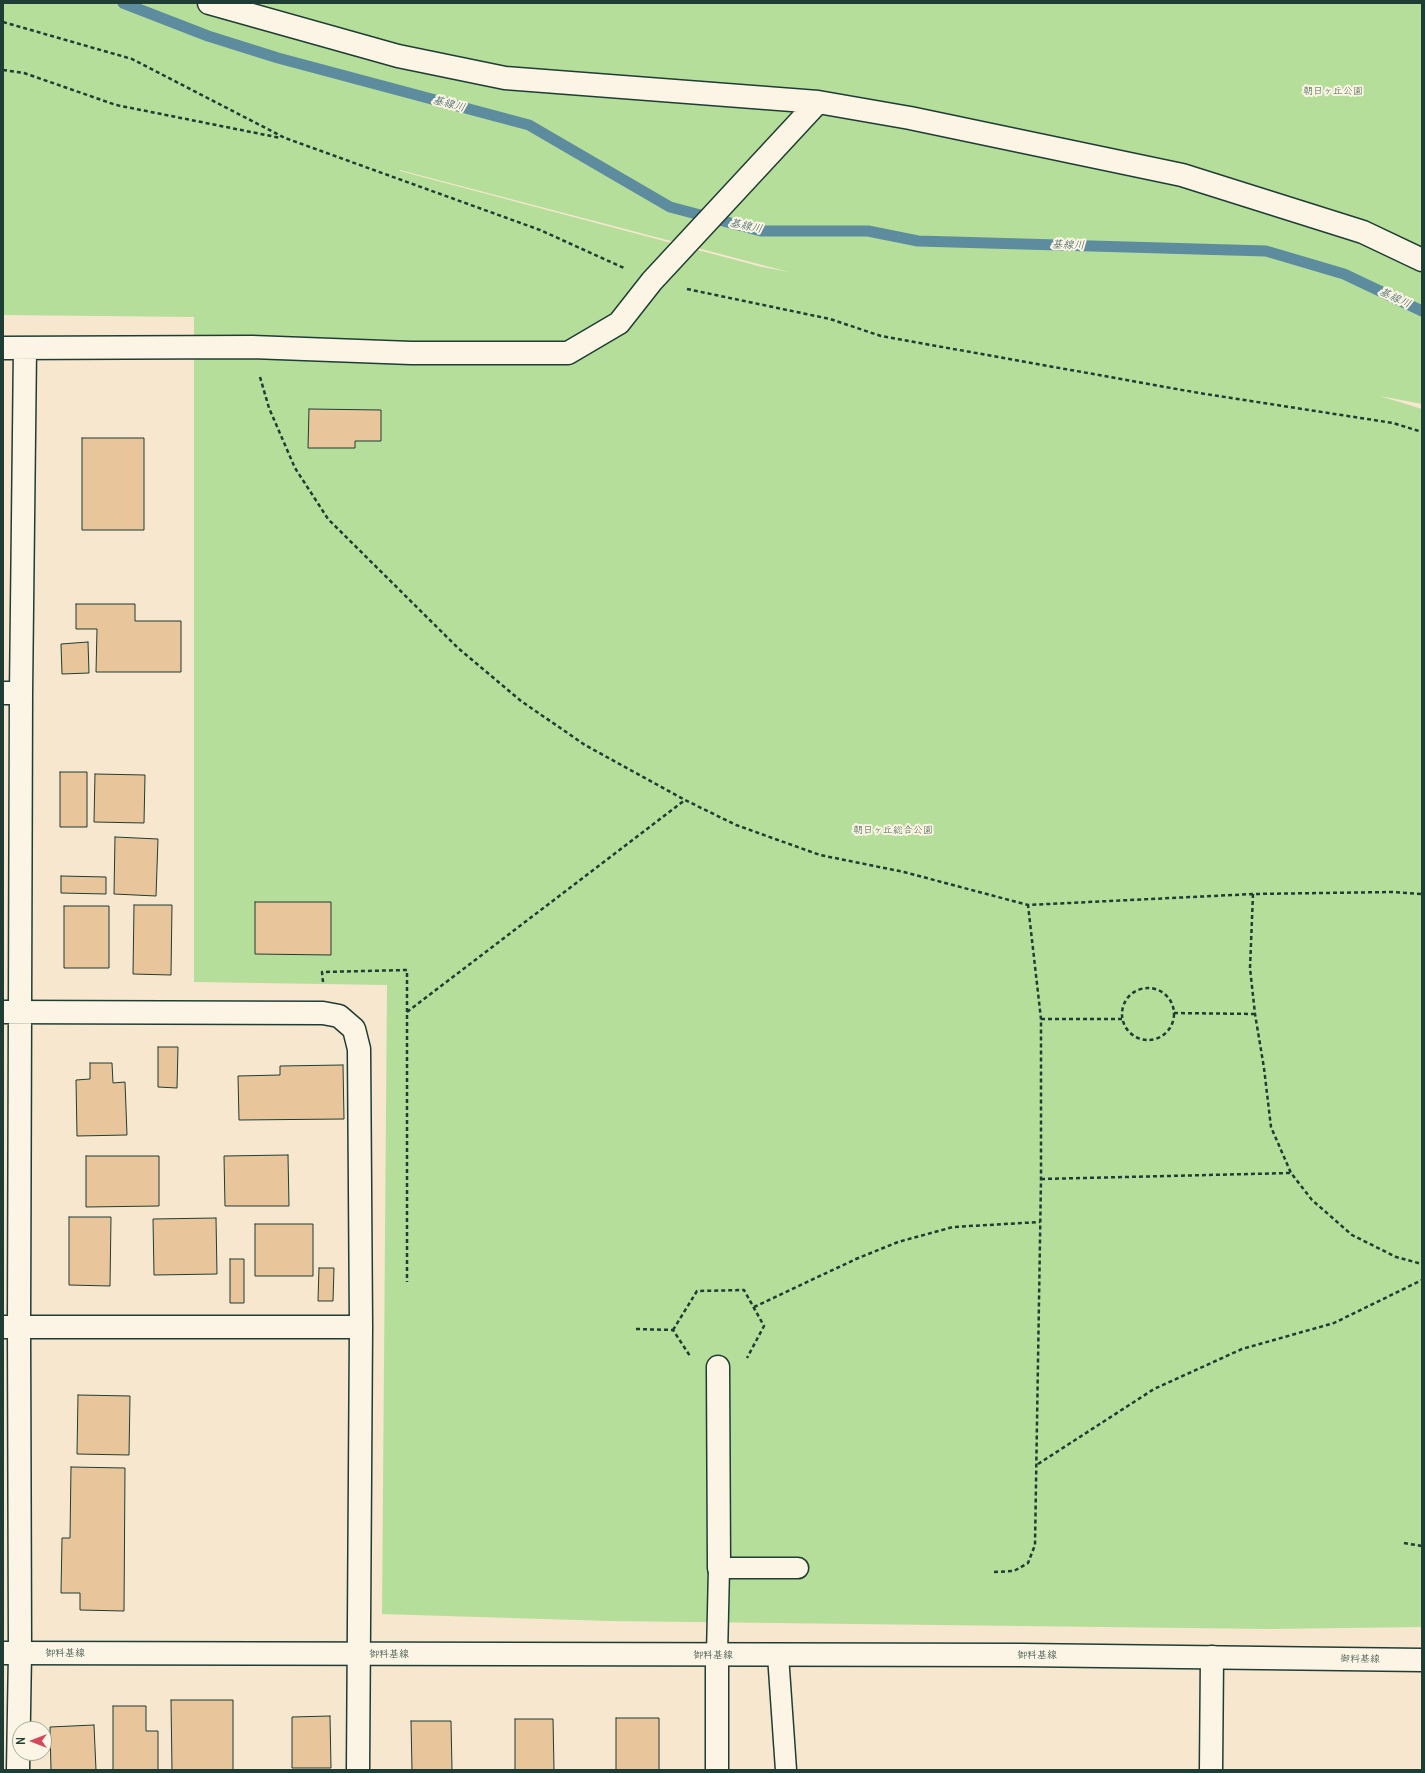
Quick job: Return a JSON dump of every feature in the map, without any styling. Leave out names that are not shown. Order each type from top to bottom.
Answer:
[{"type":"street","points":[[209,3],[398,56],[505,78],[818,102],[910,118],[1182,175],[1363,232],[1422,260]]},
{"type":"street","points":[[3,348],[252,347],[411,353],[568,353],[619,323],[652,281],[818,102]]},
{"type":"street","points":[[18,1770],[12,1653],[12,693],[25,348]]},
{"type":"street","points":[[12,1012],[323,1013],[339,1016],[354,1029],[359,1049],[361,1327],[358,1770]]},
{"type":"street","points":[[11,1327],[361,1327]]},
{"type":"street","points":[[718,1367],[718,1568]]},
{"type":"street","name":"御料基線","points":[[12,1653],[1212,1657],[1422,1660]]},
{"type":"street","points":[[717,1656],[717,1770]]},
{"type":"street","points":[[1211,1770],[1212,1657]]},
{"type":"lane","points":[[717,1656],[718,1568],[798,1568]]},
{"type":"lane","points":[[778,1655],[786,1770]]},
{"type":"path","points":[[3,22],[132,59],[285,138],[540,230],[652,281],[830,319],[880,336],[1198,393],[1393,423],[1422,432]]},
{"type":"path","points":[[3,70],[24,73],[116,105],[285,138]]},
{"type":"path","points":[[252,347],[269,408],[280,435],[295,468],[328,519],[458,648],[521,701],[585,745],[685,800],[736,825],[820,855],[904,872],[1028,905],[1253,894],[1393,892],[1422,894]]},
{"type":"path","points":[[406,1013],[685,800]]},
{"type":"path","points":[[1253,894],[1250,968],[1254,1014],[1264,1068],[1271,1127],[1291,1173],[1312,1200],[1352,1235],[1396,1257],[1422,1264]]},
{"type":"path","points":[[994,1572],[1014,1571],[1028,1563],[1035,1546],[1041,1180],[1041,1019],[1028,905]]},
{"type":"path","points":[[1145,988],[1154,989],[1168,998],[1172,1005],[1174,1014],[1168,1030],[1158,1037],[1146,1040],[1138,1038],[1130,1033],[1125,1027],[1122,1019],[1122,1010],[1130,995],[1137,990],[1145,988]]},
{"type":"path","points":[[1174,1014],[1254,1014]]},
{"type":"path","points":[[1041,1019],[1122,1019]]},
{"type":"path","points":[[1041,1180],[1291,1173]]},
{"type":"path","points":[[754,1307],[856,1259],[898,1242],[953,1227],[1040,1222]]},
{"type":"path","points":[[1037,1464],[1154,1389],[1242,1349],[1334,1323],[1422,1280]]},
{"type":"path","points":[[744,1290],[764,1326],[741,1368],[696,1366],[673,1330],[696,1291],[744,1290]]},
{"type":"path","points":[[636,1330],[673,1330]]},
{"type":"path","points":[[1404,1543],[1422,1546]]},
{"type":"green space","name":"朝日ヶ丘総合公園","points":[[3,3],[1422,3],[1422,404],[1380,396],[1422,409],[1422,1627],[1269,1629],[609,1621],[382,1614],[387,985],[194,982],[194,317],[3,315]],"holes":[[[400,170],[789,272],[762,267]]]},
{"type":"building","points":[[309,409],[381,410],[381,441],[355,441],[355,448],[308,448]]},
{"type":"building","points":[[82,438],[144,438],[144,530],[82,530]]},
{"type":"building","points":[[76,604],[135,604],[135,621],[181,621],[181,672],[96,672],[97,629],[76,629]]},
{"type":"building","points":[[88,642],[89,673],[62,674],[61,644]]},
{"type":"building","points":[[60,772],[87,772],[87,827],[60,827]]},
{"type":"building","points":[[95,774],[145,775],[144,823],[94,822]]},
{"type":"building","points":[[115,837],[158,839],[156,896],[114,894]]},
{"type":"building","points":[[61,876],[106,877],[106,894],[61,893]]},
{"type":"building","points":[[255,902],[331,902],[331,955],[255,954]]},
{"type":"building","points":[[134,905],[172,905],[171,975],[133,974]]},
{"type":"building","points":[[64,906],[109,906],[109,968],[64,968]]},
{"type":"building","points":[[158,1047],[178,1047],[177,1088],[158,1087]]},
{"type":"building","points":[[90,1063],[112,1063],[113,1083],[125,1082],[127,1135],[77,1136],[76,1080],[90,1079]]},
{"type":"building","points":[[343,1065],[344,1119],[239,1120],[238,1076],[280,1075],[280,1066]]},
{"type":"building","points":[[288,1155],[289,1206],[225,1206],[224,1156]]},
{"type":"building","points":[[86,1156],[159,1156],[159,1206],[86,1207]]},
{"type":"building","points":[[69,1217],[111,1217],[110,1286],[69,1285]]},
{"type":"building","points":[[216,1218],[217,1274],[154,1275],[153,1219]]},
{"type":"building","points":[[255,1224],[313,1224],[313,1276],[255,1276]]},
{"type":"building","points":[[230,1259],[244,1259],[244,1303],[230,1303]]},
{"type":"building","points":[[319,1268],[334,1268],[333,1301],[318,1301]]},
{"type":"building","points":[[78,1395],[130,1396],[129,1455],[77,1454]]},
{"type":"building","points":[[71,1467],[125,1468],[124,1611],[80,1610],[80,1593],[61,1593],[62,1538],[70,1538]]},
{"type":"building","points":[[171,1700],[233,1700],[233,1770],[172,1770]]},
{"type":"building","points":[[113,1706],[146,1706],[146,1731],[158,1731],[158,1770],[113,1770]]},
{"type":"building","points":[[330,1716],[331,1768],[292,1768],[292,1717]]},
{"type":"building","points":[[616,1718],[659,1718],[659,1770],[616,1770]]},
{"type":"building","points":[[515,1719],[553,1719],[554,1770],[515,1770]]},
{"type":"building","points":[[411,1721],[451,1721],[452,1770],[412,1770]]},
{"type":"building","points":[[94,1725],[96,1770],[51,1770],[52,1727]]},
{"type":"waterway","name":"基線川","points":[[123,3],[208,36],[278,58],[529,125],[670,207],[761,231],[868,231],[918,241],[1266,251],[1344,274],[1422,311]]},
{"type":"park label","name":"朝日ヶ丘公園","points":[[1333,91]]}]
